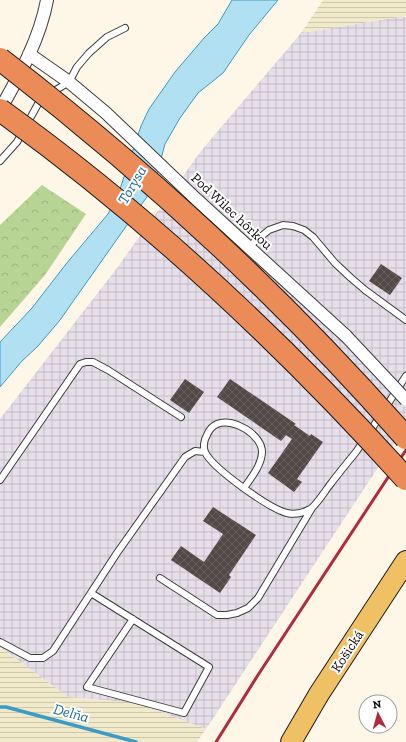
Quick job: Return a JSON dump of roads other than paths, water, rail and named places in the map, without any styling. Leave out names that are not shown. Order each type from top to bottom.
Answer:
[{"type":"highway","points":[[0,59],[36,86],[113,149],[226,252],[328,352],[406,438]]},
{"type":"highway","points":[[0,110],[141,221],[210,281],[311,377],[406,479]]},
{"type":"main road","name":"Košická","points":[[291,742],[319,694],[406,561]]},
{"type":"street","points":[[0,110],[29,54],[45,12],[47,0]]},
{"type":"street","name":"Pod Wilec hôrkou","points":[[29,54],[69,82],[106,113],[196,199],[346,336],[406,400]]},
{"type":"lane","points":[[0,161],[17,142],[38,104],[51,93],[69,82],[77,67],[89,53],[107,37],[125,28]]},
{"type":"lane","points":[[248,247],[269,230],[283,225],[293,226],[304,230],[313,237],[335,263],[364,290],[406,320]]},
{"type":"lane","points":[[0,480],[80,364],[94,362],[181,417]]},
{"type":"lane","points":[[160,578],[217,615],[227,616],[248,608],[258,598],[312,508],[356,452],[406,376]]},
{"type":"lane","points":[[244,488],[255,473],[260,461],[262,453],[260,443],[251,433],[241,427],[229,423],[217,424],[209,430],[204,440],[205,452],[213,463],[236,483],[277,509],[288,514],[300,513],[312,508]]},
{"type":"lane","points":[[0,642],[30,658],[43,658],[53,651],[184,457],[195,451],[205,452]]},
{"type":"lane","points":[[91,593],[133,619],[209,667],[184,713],[87,687],[133,619]]},
{"type":"water","name":"Torysa","points":[[232,0],[278,0],[249,35],[223,73],[198,93],[180,118],[165,144],[151,191],[60,320],[0,387],[0,342],[32,308],[66,264],[108,214],[118,195],[141,126],[149,109],[175,72],[218,24]]},
{"type":"waterway","name":"Delňa","points":[[0,707],[6,707],[136,742]]},
{"type":"railway","points":[[216,742],[258,675],[406,450]]}]
